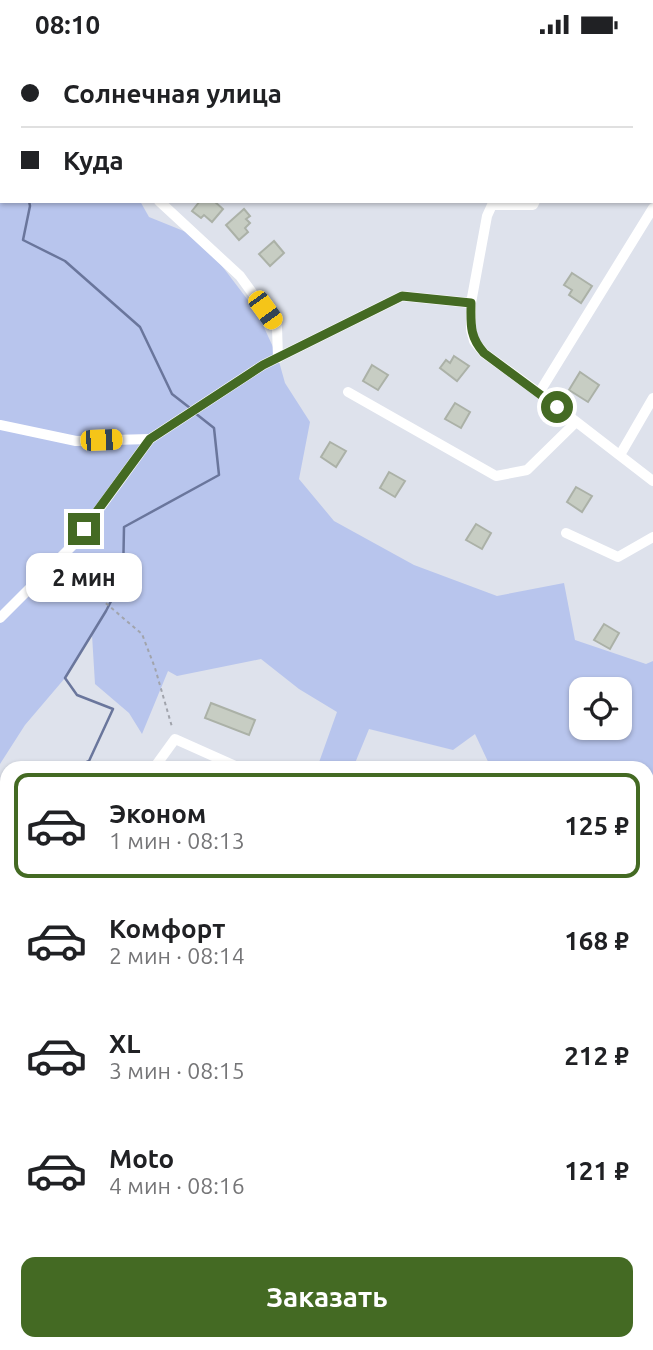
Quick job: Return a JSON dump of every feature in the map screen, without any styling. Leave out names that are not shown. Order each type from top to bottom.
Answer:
[{"type":"street","points":[[161,203],[240,275],[277,327],[278,358]]},
{"type":"street","points":[[534,203],[492,205],[487,216],[471,303],[471,330],[474,341],[484,353],[653,481]]},
{"type":"street","points":[[539,393],[653,208]]},
{"type":"street","points":[[0,618],[73,545],[150,439],[263,365],[402,296],[471,303]]},
{"type":"street","points":[[348,392],[496,476],[527,470],[576,422]]},
{"type":"street","points":[[620,455],[653,398]]},
{"type":"street","points":[[3,428],[76,441],[150,439]]},
{"type":"street","points":[[566,533],[618,557],[653,537]]},
{"type":"street","points":[[159,761],[175,739],[224,761]]},
{"type":"path","points":[[73,545],[81,568],[104,601],[142,634],[155,668],[175,739]]},
{"type":"shaded area","points":[[0,203],[141,203],[149,217],[196,236],[257,312],[278,358],[285,383],[310,422],[299,479],[334,521],[414,565],[497,596],[564,583],[575,640],[646,664],[653,661],[653,761],[488,761],[475,734],[453,750],[369,729],[356,761],[320,761],[337,712],[299,689],[261,659],[177,676],[168,671],[142,734],[129,713],[95,684],[92,635],[65,678],[25,725],[0,761]]},
{"type":"building","points":[[198,203],[216,203],[223,209],[212,222],[204,215],[201,218],[192,211]]},
{"type":"building","points":[[244,209],[250,216],[246,219],[250,223],[245,228],[248,232],[239,240],[226,225]]},
{"type":"building","points":[[274,241],[284,253],[270,266],[259,254]]},
{"type":"building","points":[[572,273],[592,286],[581,303],[569,295],[572,290],[564,285]]},
{"type":"building","points":[[454,356],[469,366],[457,381],[440,368],[446,360],[450,363]]},
{"type":"building","points":[[372,365],[388,375],[378,390],[363,381]]},
{"type":"building","points":[[580,372],[599,385],[588,402],[569,390]]},
{"type":"building","points":[[455,403],[470,412],[461,428],[445,419]]},
{"type":"building","points":[[330,442],[346,451],[336,467],[321,457]]},
{"type":"building","points":[[389,472],[405,481],[395,497],[380,488]]},
{"type":"building","points":[[576,487],[592,496],[582,512],[567,502]]},
{"type":"building","points":[[476,524],[491,533],[482,549],[466,540]]},
{"type":"building","points":[[604,624],[619,633],[610,649],[594,640]]},
{"type":"building","points":[[211,703],[255,720],[249,735],[205,718]]},
{"type":"waterway","points":[[29,203],[23,240],[65,261],[140,327],[172,394],[190,408]]},
{"type":"waterway","points":[[89,761],[113,709],[77,695],[65,678],[123,578],[124,527],[219,475],[214,428],[195,413]]},
{"type":"route","points":[[84,529],[150,439],[263,365],[402,296],[471,303],[471,330],[479,348],[557,407]]}]
